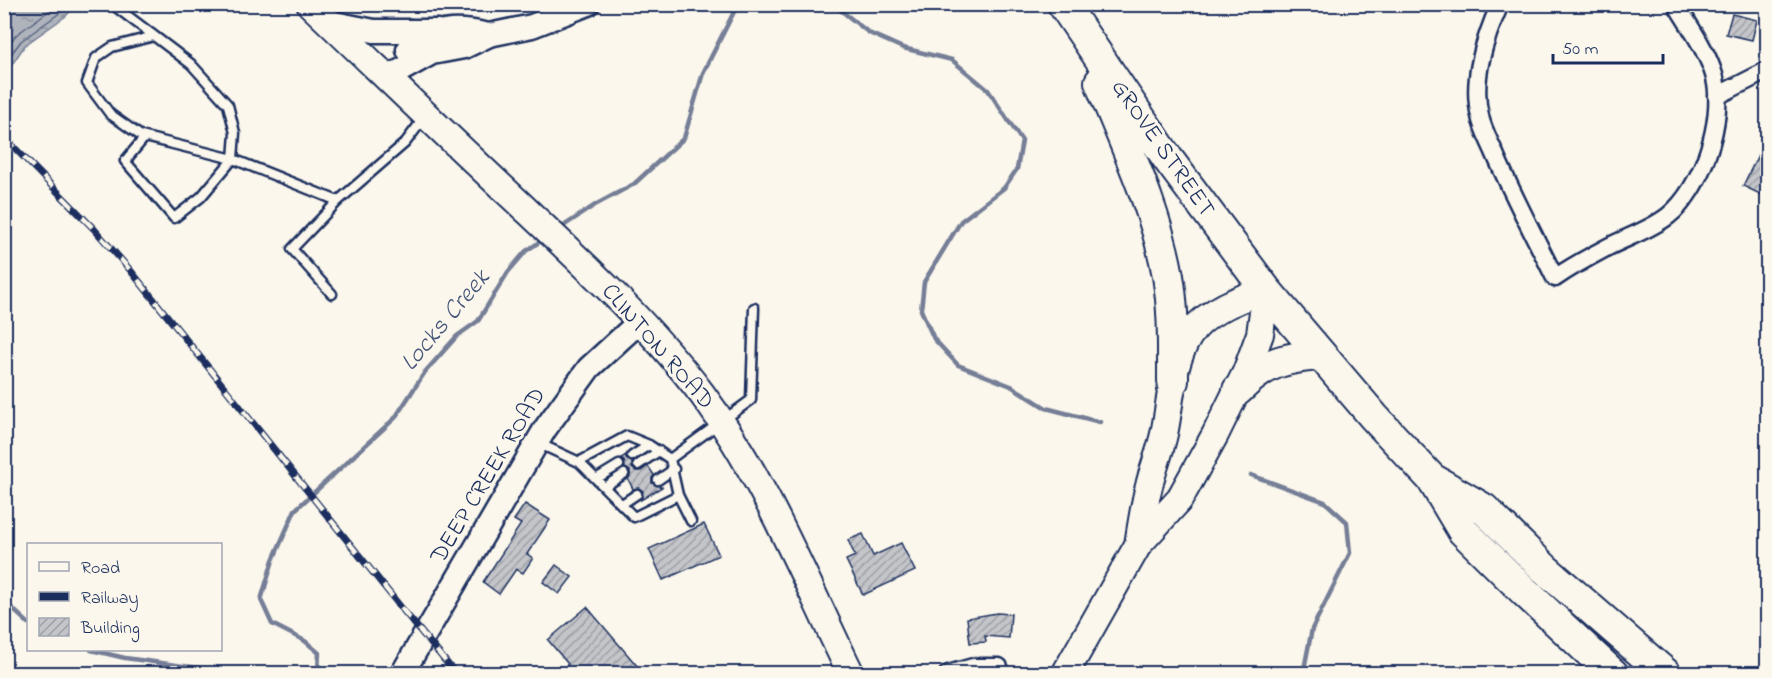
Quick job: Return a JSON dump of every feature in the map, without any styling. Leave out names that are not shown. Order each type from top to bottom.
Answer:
[{"type":"highway","name":"GROVE STREET","points":[[1070,16],[1168,159],[1266,290],[1374,417],[1432,479]]},
{"type":"highway","points":[[1070,16],[1141,182],[1162,245],[1172,311],[1173,381]]},
{"type":"highway","points":[[1238,390],[1260,370],[1277,361],[1320,355]]},
{"type":"highway","points":[[1432,479],[1462,531],[1613,674]]},
{"type":"highway","points":[[1432,479],[1484,509],[1553,576],[1666,674]]},
{"type":"main road","name":"CLINTON ROAD","points":[[310,4],[593,273],[640,321],[702,394],[765,495],[850,674]]},
{"type":"main road","points":[[1065,674],[1138,545],[1179,500],[1238,390],[1260,334],[1266,290],[1239,298],[1196,328],[1184,344],[1173,381],[1164,435],[1149,486],[1138,545]]},
{"type":"street","points":[[387,78],[432,53],[464,47],[489,35],[532,26],[588,4]]},
{"type":"street","points":[[1500,4],[1482,57],[1478,80],[1480,117],[1506,179],[1555,278],[1606,248],[1654,225],[1668,215],[1680,204],[1703,166],[1711,144],[1716,118],[1717,96],[1714,76],[1689,24],[1676,4]]},
{"type":"street","points":[[329,22],[374,32],[462,29],[489,35]]},
{"type":"street","points":[[387,78],[401,55],[445,31]]},
{"type":"street","points":[[1717,96],[1767,70]]},
{"type":"street","name":"DEEP CREEK ROAD","points":[[402,674],[537,442],[589,369],[640,321]]},
{"type":"street","points":[[948,674],[973,667],[999,667]]},
{"type":"lane","points":[[112,4],[191,64],[228,105],[236,133],[233,159],[201,197],[174,218],[124,161],[144,136]]},
{"type":"lane","points":[[154,36],[112,47],[96,58],[87,83],[110,114],[144,136],[233,159],[338,201]]},
{"type":"lane","points":[[332,294],[292,249],[338,201],[405,143],[426,115]]},
{"type":"lane","points":[[670,459],[751,400],[754,308]]},
{"type":"lane","points":[[579,462],[627,436],[649,445],[670,459],[678,495],[691,521]]},
{"type":"lane","points":[[537,442],[579,462],[634,517],[678,495]]},
{"type":"lane","points":[[632,456],[649,445]]},
{"type":"lane","points":[[638,465],[659,451]]},
{"type":"lane","points":[[596,479],[619,465]]},
{"type":"lane","points":[[658,480],[674,469]]},
{"type":"lane","points":[[604,487],[624,474]]},
{"type":"lane","points":[[622,504],[637,494]]},
{"type":"water","points":[[5,4],[76,5],[66,16],[25,45],[5,75]]},
{"type":"building","points":[[1732,14],[1757,20],[1752,40],[1726,34]]},
{"type":"building","points":[[1767,136],[1767,185],[1762,195],[1743,186]]},
{"type":"building","points":[[626,455],[626,459],[632,462],[632,468],[636,471],[641,471],[648,466],[654,475],[652,483],[662,487],[641,500],[643,491],[639,488],[633,489],[628,479],[630,471],[625,468],[624,461],[620,459]]},
{"type":"building","points":[[525,504],[550,520],[527,554],[533,558],[523,573],[516,569],[499,594],[483,582],[521,524],[514,520]]},
{"type":"building","points":[[704,524],[719,555],[663,580],[649,549]]},
{"type":"building","points":[[863,534],[873,556],[901,543],[915,571],[863,595],[846,560],[855,556],[848,540]]},
{"type":"building","points":[[556,565],[572,577],[559,594],[543,582]]},
{"type":"building","points":[[587,607],[644,674],[557,674],[568,664],[548,640]]},
{"type":"building","points":[[997,613],[1011,614],[1009,638],[985,636],[986,642],[970,643],[967,618]]},
{"type":"waterway","name":"Locks Creek","points":[[559,229],[595,205],[634,184],[684,138],[703,73],[738,4]]},
{"type":"waterway","name":"Locks Creek","points":[[833,4],[869,33],[903,48],[952,60],[988,90],[1022,141],[1017,169],[1004,188],[961,221],[924,282],[921,310],[934,339],[958,365],[1011,386],[1046,408],[1100,422]]},
{"type":"waterway","name":"Locks Creek","points":[[313,674],[318,670],[319,653],[305,641],[272,624],[261,600],[273,560],[295,510],[395,418],[425,372],[457,336],[478,321],[508,272],[526,251],[544,239]]},
{"type":"waterway","name":"Locks Creek","points":[[1251,475],[1325,502],[1347,522],[1350,553],[1312,629],[1303,674]]},
{"type":"waterway","name":"Locks Creek","points":[[4,601],[27,622]]},
{"type":"waterway","name":"Locks Creek","points":[[95,651],[125,658],[242,674]]},
{"type":"railway","points":[[4,137],[95,230],[131,271],[456,674]]}]
